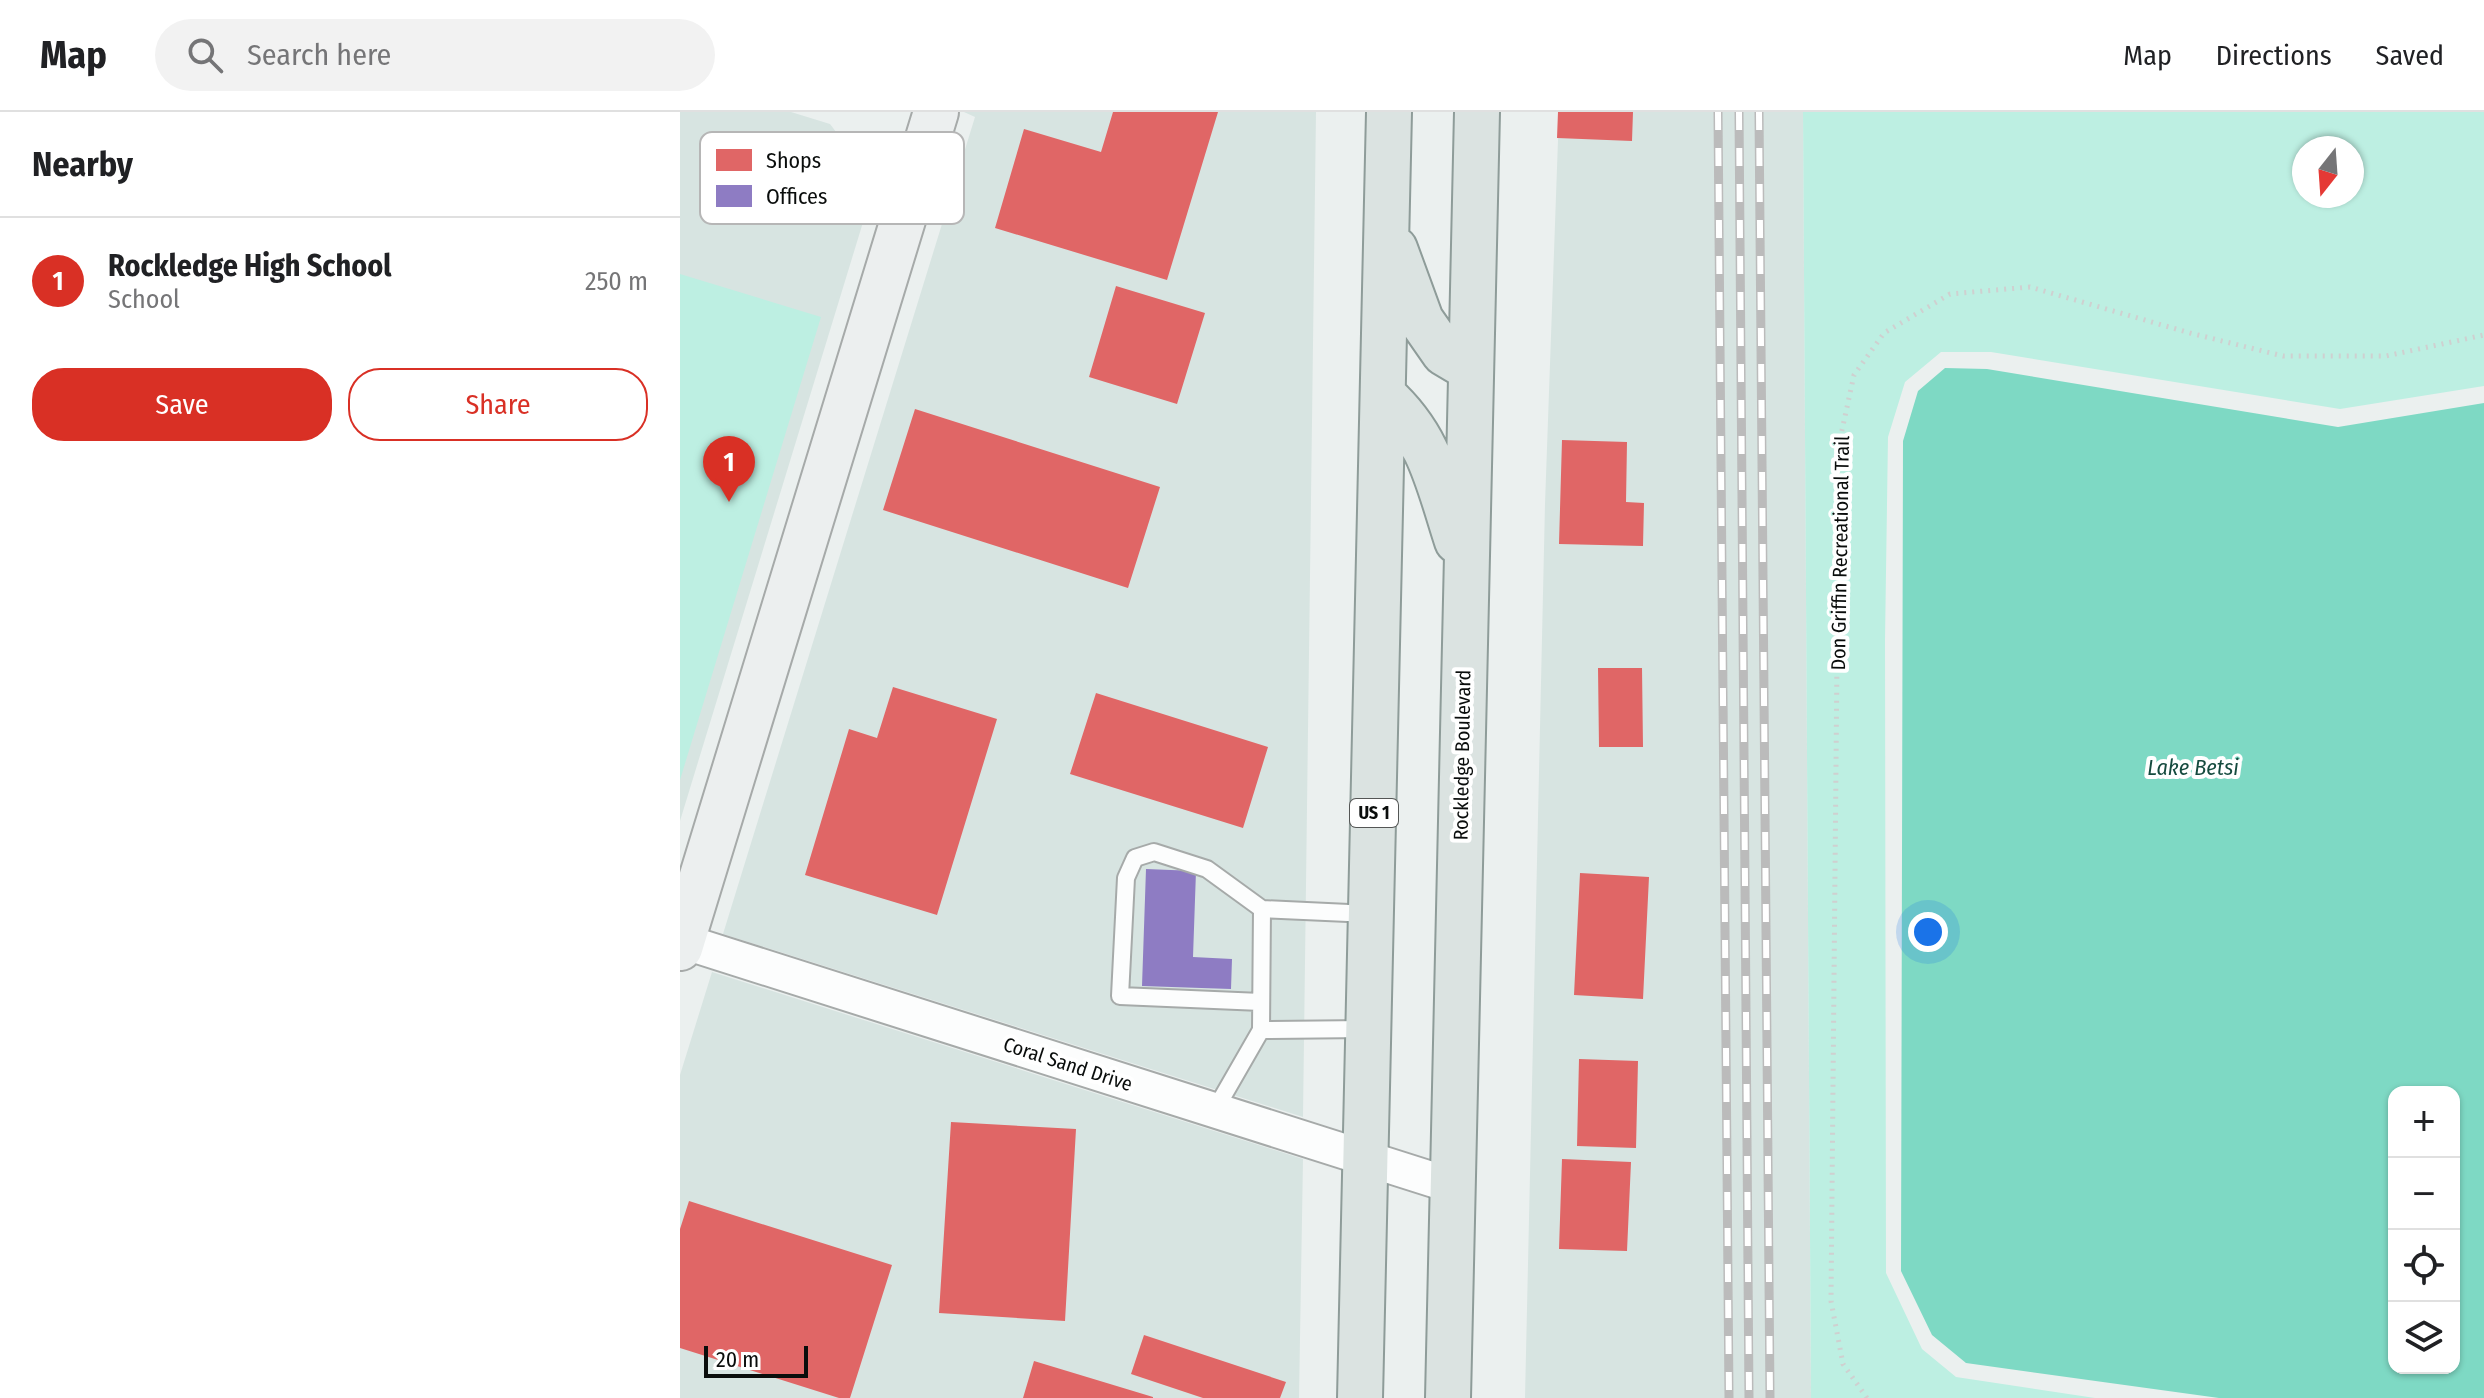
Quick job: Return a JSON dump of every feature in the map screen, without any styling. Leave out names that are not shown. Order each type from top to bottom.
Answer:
[{"type":"main road","name":"US 1","points":[[1360,1398],[1389,112]]},
{"type":"main road","name":"Rockledge Boulevard","points":[[1448,1398],[1477,112]]},
{"type":"main road","points":[[1387,228],[1421,320],[1444,353],[1471,369]]},
{"type":"main road","points":[[1383,395],[1405,415],[1425,446],[1467,570]]},
{"type":"street","points":[[930,132],[936,112]]},
{"type":"street","points":[[681,945],[902,224]]},
{"type":"street","name":"Coral Sand Drive","points":[[681,945],[1453,1186]]},
{"type":"lane","points":[[1261,1002],[1120,996],[1126,878],[1135,858],[1154,852],[1207,869],[1262,909],[1371,914]]},
{"type":"lane","points":[[1215,1110],[1261,1030],[1262,909]]},
{"type":"lane","points":[[1261,1030],[1369,1029]]},
{"type":"path","name":"Don Griffin Recreational Trail","points":[[1867,1398],[1843,1364],[1831,1301],[1839,444],[1854,375],[1884,333],[1950,294],[2030,287],[2283,356],[2386,356],[2484,335]]},
{"type":"shaded area","points":[[680,112],[791,112],[830,124],[836,132],[700,132],[700,224],[862,224],[680,821]]},
{"type":"shaded area","points":[[964,112],[1316,112],[1303,1117],[723,934],[942,224],[964,224],[964,153],[975,117]]},
{"type":"shaded area","points":[[1559,112],[1803,112],[1811,1398],[1525,1398],[1545,504]]},
{"type":"shaded area","points":[[1803,112],[2484,112],[2484,386],[2340,409],[1991,352],[1941,352],[1905,382],[1888,437],[1885,640],[1886,1273],[1922,1349],[1956,1377],[2095,1398],[1811,1398]]},
{"type":"shaded area","points":[[680,274],[821,317],[680,780]]},
{"type":"shaded area","points":[[712,972],[1303,1159],[1299,1398],[680,1398],[680,1075]]},
{"type":"water","name":"Lake Betsi","points":[[1945,368],[1987,369],[2338,427],[2484,403],[2484,1398],[2219,1398],[1966,1363],[1932,1335],[1901,1271],[1903,441],[1918,391]]},
{"type":"building: Shops","points":[[1113,112],[1218,112],[1167,280],[995,228],[1024,129],[1101,152]]},
{"type":"building: Shops","points":[[1558,112],[1633,112],[1632,141],[1557,138]]},
{"type":"building: Shops","points":[[1116,286],[1205,313],[1177,404],[1089,377]]},
{"type":"building: Shops","points":[[915,409],[1160,487],[1128,588],[883,510]]},
{"type":"building: Shops","points":[[1562,440],[1627,442],[1626,502],[1644,503],[1643,546],[1559,544]]},
{"type":"building: Shops","points":[[1598,668],[1642,668],[1643,747],[1599,747]]},
{"type":"building: Shops","points":[[893,687],[997,719],[937,915],[805,875],[849,729],[877,738]]},
{"type":"building: Shops","points":[[1096,693],[1268,747],[1243,828],[1070,774]]},
{"type":"building: Shops","points":[[1580,873],[1649,877],[1643,999],[1574,995]]},
{"type":"building: Shops","points":[[1579,1059],[1638,1061],[1636,1148],[1577,1146]]},
{"type":"building: Shops","points":[[951,1122],[1076,1129],[1065,1321],[939,1313]]},
{"type":"building: Shops","points":[[1562,1159],[1631,1162],[1627,1251],[1559,1249]]},
{"type":"building: Shops","points":[[689,1201],[892,1265],[850,1398],[839,1398],[680,1348],[680,1229]]},
{"type":"building: Shops","points":[[1144,1335],[1286,1382],[1280,1398],[1203,1398],[1131,1374]]},
{"type":"building: Shops","points":[[1034,1361],[1153,1397],[1153,1398],[1023,1398]]},
{"type":"building: Offices","points":[[1146,869],[1196,871],[1193,957],[1232,959],[1231,989],[1142,986]]},
{"type":"railway","points":[[1718,112],[1729,1398]]},
{"type":"railway","points":[[1739,112],[1749,1398]]},
{"type":"railway","points":[[1759,112],[1770,1398]]},
{"type":"place","name":"Rockledge High School","points":[[729,502]]}]
